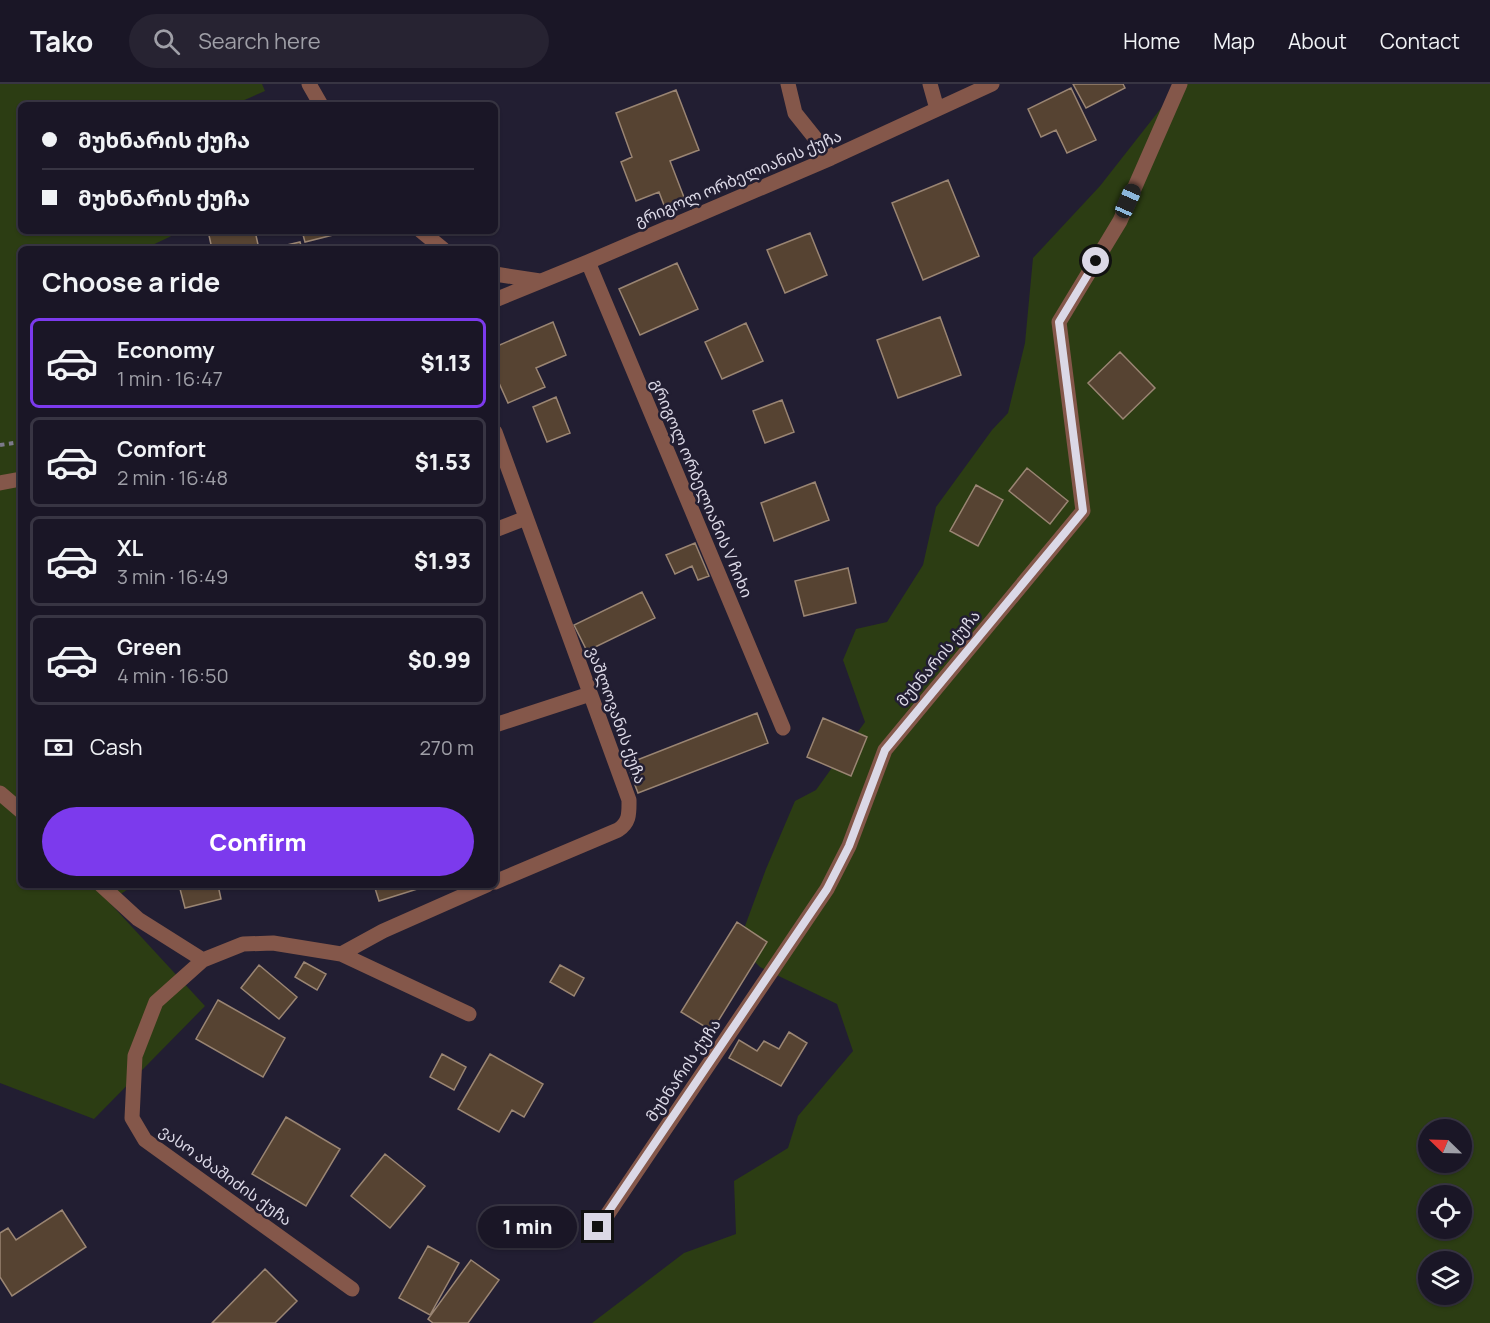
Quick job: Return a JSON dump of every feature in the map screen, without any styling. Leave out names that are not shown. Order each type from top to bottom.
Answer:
[{"type":"street","points":[[309,84],[319,102]]},
{"type":"street","points":[[788,84],[795,113],[831,158]]},
{"type":"street","points":[[930,84],[937,110]]},
{"type":"street","name":"გრიგოლ ორბელიანის ქუჩა","points":[[498,299],[831,158],[993,84]]},
{"type":"street","name":"მუხნარის ქუჩა","points":[[598,1227],[827,889],[849,846],[885,750],[1083,511],[1059,322],[1120,221],[1180,84]]},
{"type":"street","points":[[425,234],[439,246]]},
{"type":"street","name":"გრიგოლ ორბელიანის V ჩიხი","points":[[588,262],[783,728]]},
{"type":"street","points":[[498,274],[540,281]]},
{"type":"street","name":"ვაშლოვანის ქუჩა","points":[[498,440],[628,800],[629,816],[624,826],[618,830],[498,881]]},
{"type":"street","points":[[0,483],[18,480]]},
{"type":"street","points":[[498,529],[526,518]]},
{"type":"street","points":[[498,724],[590,694]]},
{"type":"street","points":[[0,792],[18,808]]},
{"type":"street","points":[[104,888],[138,919],[203,960]]},
{"type":"street","points":[[341,954],[383,931],[480,888]]},
{"type":"street","name":"ვასო აბაშიძის ქუჩა","points":[[352,1289],[145,1140],[132,1118],[135,1056],[156,1002],[203,960],[243,944],[273,943],[341,954],[468,1014]]},
{"type":"path","points":[[0,445],[18,442]]},
{"type":"green space","points":[[0,84],[262,84],[265,91],[240,102],[18,102],[18,234],[176,234],[150,246],[18,246],[18,888],[130,888],[109,902],[205,1006],[94,1119],[0,1083]]},
{"type":"green space","points":[[1180,84],[1490,84],[1490,1323],[592,1323],[684,1253],[736,1234],[734,1181],[788,1148],[798,1116],[853,1051],[837,1004],[760,967],[738,945],[766,869],[795,801],[816,790],[865,722],[843,660],[856,629],[887,622],[923,565],[936,507],[992,430],[1008,413],[1025,343],[1033,258],[1100,186]]},
{"type":"building","points":[[1073,84],[1123,84],[1125,88],[1086,108]]},
{"type":"building","points":[[1071,88],[1096,140],[1067,153],[1056,130],[1041,137],[1028,109]]},
{"type":"building","points":[[676,90],[699,150],[670,161],[687,205],[667,213],[659,192],[636,201],[621,162],[632,157],[616,113]]},
{"type":"building","points":[[948,180],[979,256],[923,280],[892,203]]},
{"type":"building","points":[[810,233],[827,275],[785,293],[767,250]]},
{"type":"building","points":[[209,234],[256,234],[258,246],[211,246]]},
{"type":"building","points":[[303,234],[337,234],[305,242]]},
{"type":"building","points":[[300,242],[301,246],[283,246]]},
{"type":"building","points":[[677,263],[698,309],[640,335],[619,289]]},
{"type":"building","points":[[940,317],[961,375],[898,398],[877,340]]},
{"type":"building","points":[[553,322],[566,355],[536,368],[545,387],[508,403],[498,381],[498,346]]},
{"type":"building","points":[[746,323],[763,361],[722,379],[705,342]]},
{"type":"building","points":[[1120,352],[1155,388],[1123,419],[1088,383]]},
{"type":"building","points":[[556,397],[570,433],[547,442],[533,407]]},
{"type":"building","points":[[782,400],[794,432],[765,443],[753,411]]},
{"type":"building","points":[[1027,468],[1068,501],[1050,524],[1009,491]]},
{"type":"building","points":[[815,482],[829,520],[774,541],[761,503]]},
{"type":"building","points":[[976,485],[1003,500],[978,546],[950,531]]},
{"type":"building","points":[[695,543],[709,576],[698,580],[692,566],[675,574],[666,555]]},
{"type":"building","points":[[848,568],[856,603],[804,616],[795,581]]},
{"type":"building","points":[[642,592],[655,618],[587,651],[574,625]]},
{"type":"building","points":[[757,713],[768,743],[638,793],[627,764]]},
{"type":"building","points":[[823,718],[867,737],[851,776],[807,757]]},
{"type":"building","points":[[180,888],[219,888],[221,899],[185,908]]},
{"type":"building","points":[[375,888],[420,888],[379,901]]},
{"type":"building","points":[[737,922],[767,942],[712,1031],[681,1012]]},
{"type":"building","points":[[304,962],[326,974],[317,990],[295,977]]},
{"type":"building","points":[[259,965],[297,997],[279,1019],[241,988]]},
{"type":"building","points":[[560,965],[584,978],[574,996],[550,982]]},
{"type":"building","points":[[218,1000],[285,1038],[263,1077],[196,1039]]},
{"type":"building","points":[[789,1032],[807,1043],[781,1086],[729,1058],[739,1040],[757,1051],[764,1041],[779,1049]]},
{"type":"building","points":[[442,1054],[466,1067],[454,1090],[430,1077]]},
{"type":"building","points":[[490,1054],[543,1084],[524,1117],[512,1110],[499,1132],[458,1109]]},
{"type":"building","points":[[286,1117],[340,1149],[306,1206],[252,1174]]},
{"type":"building","points":[[385,1154],[425,1186],[390,1228],[351,1196]]},
{"type":"building","points":[[62,1210],[86,1247],[12,1296],[0,1277],[0,1233],[8,1228],[16,1240]]},
{"type":"building","points":[[428,1246],[459,1263],[430,1315],[399,1298]]},
{"type":"building","points":[[471,1260],[499,1280],[468,1323],[433,1323],[428,1319]]},
{"type":"building","points":[[265,1269],[297,1301],[275,1323],[212,1323]]},
{"type":"route","points":[[598,1227],[827,889],[849,846],[885,750],[1083,511],[1059,322],[1096,261]]}]
